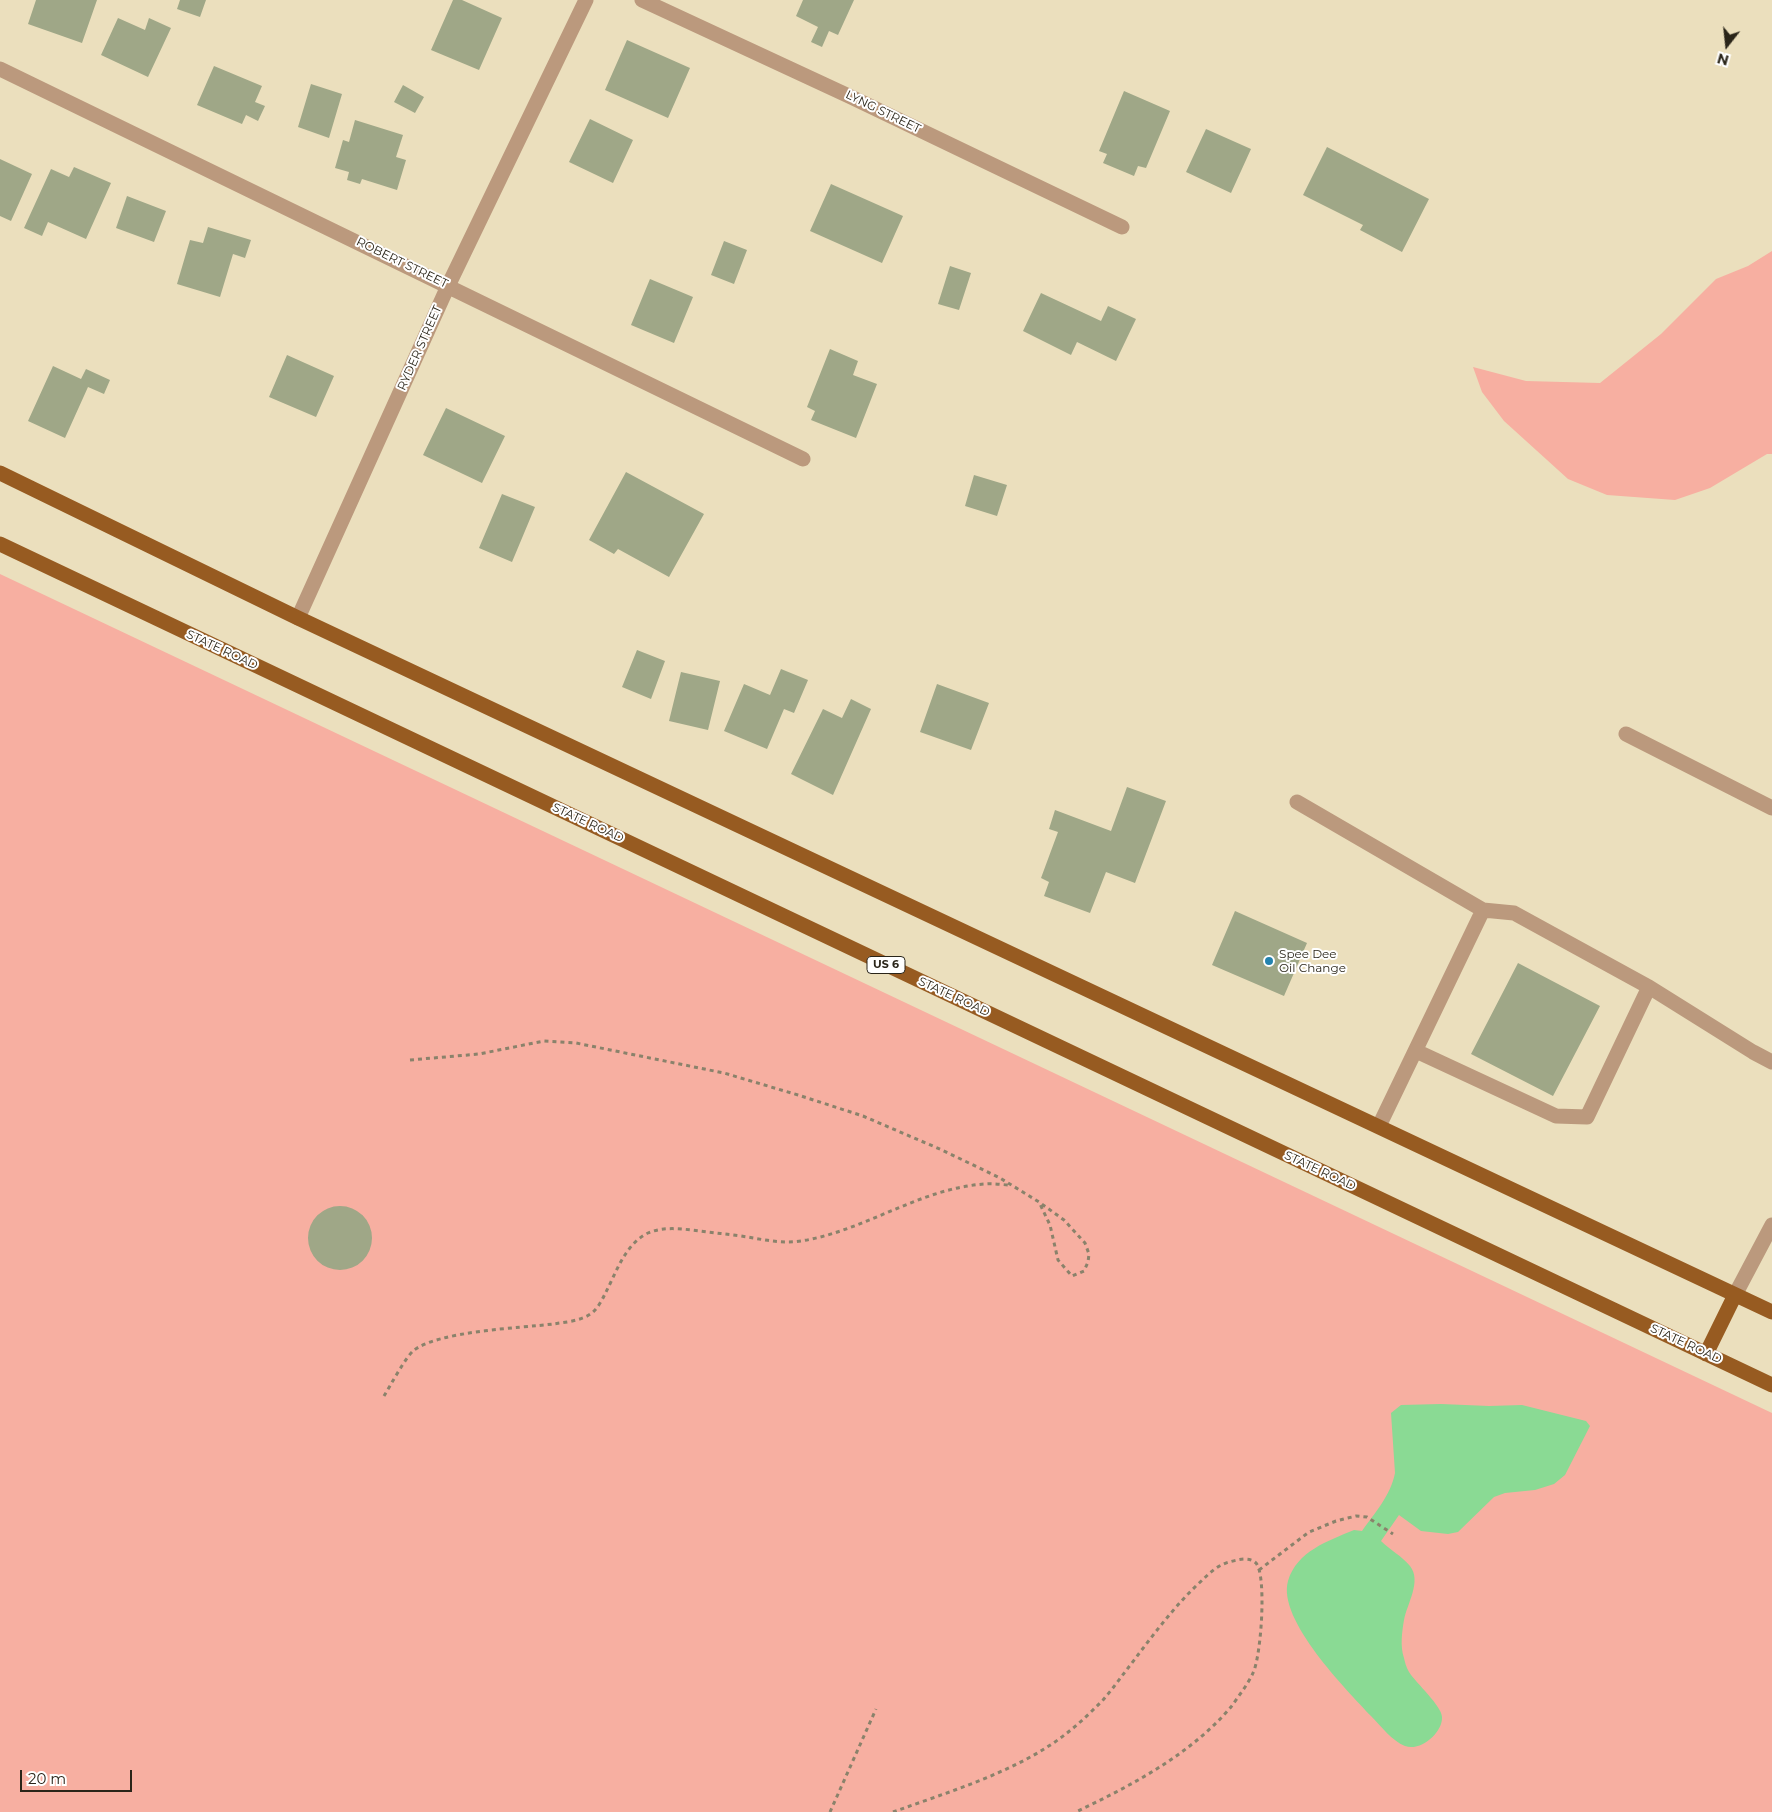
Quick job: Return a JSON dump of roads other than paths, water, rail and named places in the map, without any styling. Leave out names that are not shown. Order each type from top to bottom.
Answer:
[{"type":"main road","points":[[0,473],[298,618],[1772,1312]]},
{"type":"main road","name":"STATE ROAD","points":[[0,544],[1772,1385]]},
{"type":"main road","points":[[1706,1354],[1735,1295]]},
{"type":"street","name":"RYDER STREET","points":[[298,618],[448,286],[586,0]]},
{"type":"street","name":"LYNG STREET","points":[[642,0],[851,97],[1122,227]]},
{"type":"street","name":"ROBERT STREET","points":[[0,69],[803,459]]},
{"type":"street","points":[[1626,734],[1772,808]]},
{"type":"street","points":[[1297,802],[1483,910],[1514,913],[1649,987],[1772,1062]]},
{"type":"street","points":[[1379,1126],[1483,910]]},
{"type":"street","points":[[1416,1051],[1556,1116],[1587,1116],[1649,987]]},
{"type":"street","points":[[1735,1295],[1772,1225]]},
{"type":"place","name":"Spee Dee Oil Change","points":[[1269,961]]}]
